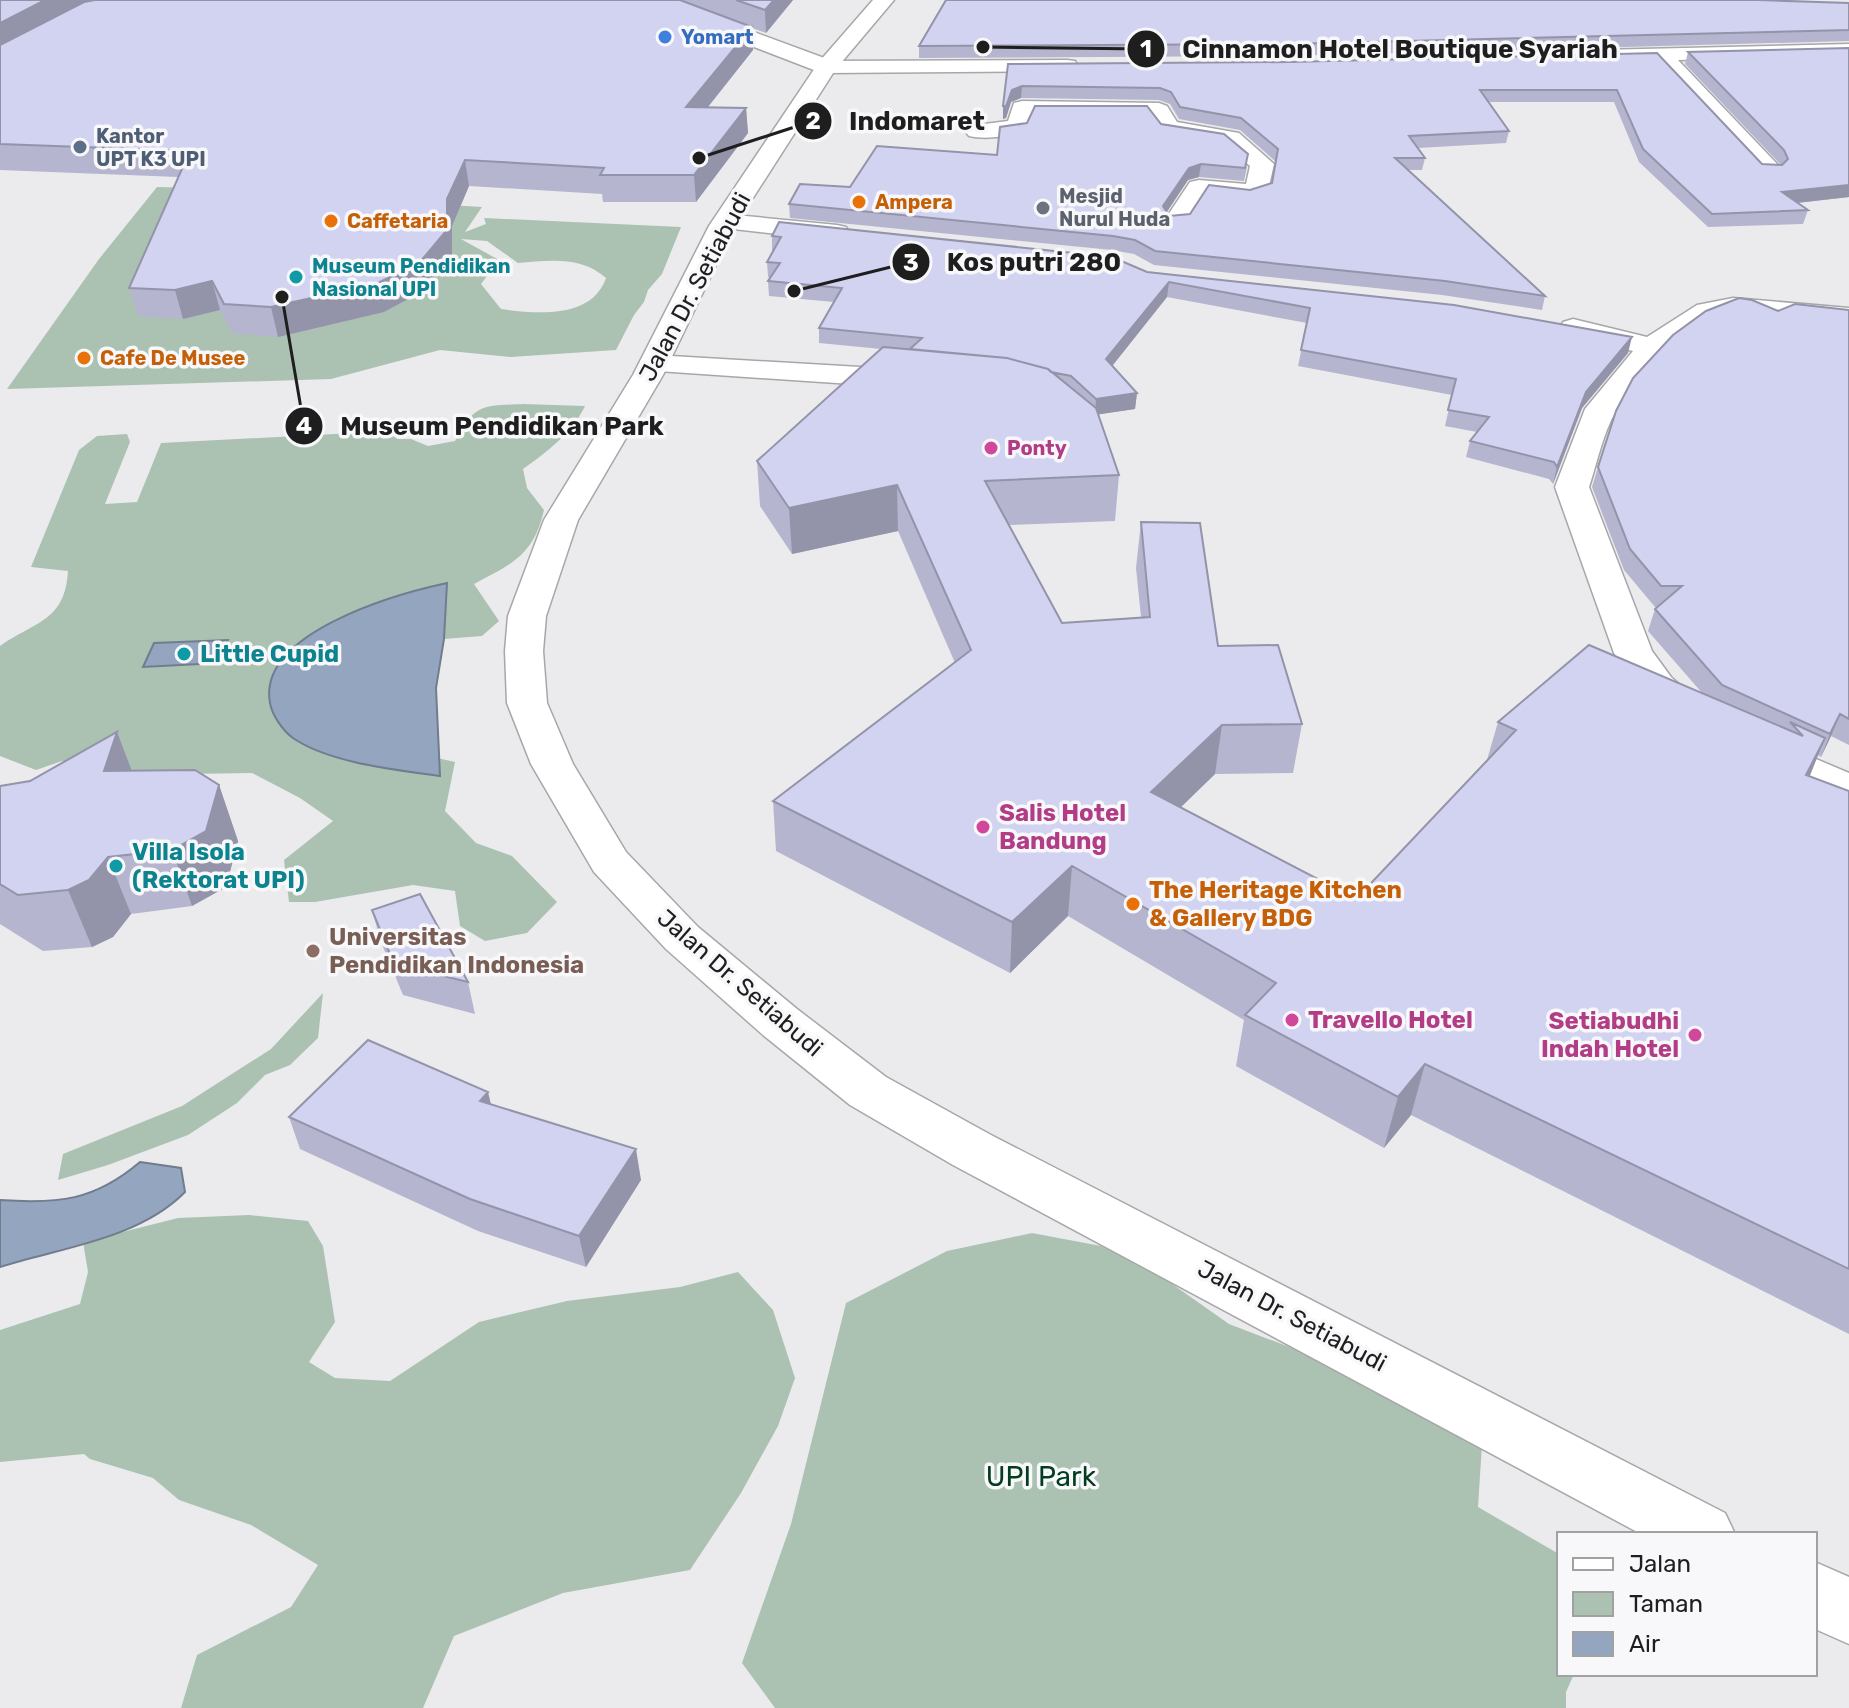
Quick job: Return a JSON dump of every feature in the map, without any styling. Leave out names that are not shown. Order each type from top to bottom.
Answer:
[{"type":"street","points":[[649,0],[827,67],[1091,66]]},
{"type":"street","name":"Jalan Dr. Setiabudi","points":[[884,0],[827,67],[725,222],[654,364],[561,520],[527,616],[524,651],[527,703],[552,764],[610,862],[682,938],[780,1022],[868,1091],[972,1150],[1699,1532]]},
{"type":"street","points":[[1582,57],[1849,50]]},
{"type":"street","points":[[1660,54],[1769,170]]},
{"type":"street","points":[[977,131],[1018,127],[1022,108],[1151,108],[1159,111],[1168,128],[1231,138],[1262,164],[1258,190],[1249,192],[1199,187],[1194,189],[1177,221]]},
{"type":"street","points":[[725,222],[863,235]]},
{"type":"street","points":[[1849,317],[1721,307],[1707,311],[1652,347],[1601,409],[1572,487],[1633,653],[1657,685],[1697,718],[1849,789]]},
{"type":"street","points":[[1542,322],[1652,347]]},
{"type":"street","points":[[654,364],[936,381]]},
{"type":"street","points":[[1817,1595],[1849,1612]]},
{"type":"green space","points":[[157,187],[350,192],[367,200],[482,207],[465,232],[486,224],[484,218],[681,227],[662,274],[648,290],[616,350],[511,357],[440,350],[331,379],[7,389],[99,259]],"holes":[[[461,239],[487,241],[518,263],[576,263],[606,278],[589,301],[576,307],[546,312],[501,309],[481,284],[499,260]]]},
{"type":"green space","points":[[524,404],[585,406],[566,433],[523,469],[527,488],[544,510],[534,538],[510,564],[474,584],[499,621],[482,636],[444,639],[384,746],[455,762],[445,811],[476,843],[512,856],[557,902],[527,933],[485,941],[460,926],[455,891],[413,885],[315,902],[289,902],[284,860],[333,821],[300,798],[252,773],[123,775],[62,761],[36,770],[0,756],[0,646],[46,618],[61,600],[68,571],[31,567],[79,450],[97,436],[127,434],[130,442],[105,504],[137,502],[161,443],[392,431],[397,439],[411,439],[428,446],[455,441],[468,419],[482,409]]},
{"type":"green space","points":[[323,993],[318,1038],[290,1065],[265,1075],[237,1103],[188,1135],[58,1180],[63,1154],[182,1106],[271,1049]]},
{"type":"green space","points":[[249,1215],[308,1221],[323,1246],[335,1322],[309,1362],[335,1378],[390,1381],[479,1322],[567,1301],[680,1287],[738,1272],[773,1310],[795,1378],[778,1426],[741,1493],[690,1570],[563,1593],[454,1636],[423,1708],[181,1708],[197,1655],[291,1607],[318,1565],[251,1525],[179,1500],[153,1478],[90,1459],[84,1454],[0,1462],[0,1330],[80,1304],[88,1272],[83,1242],[178,1218]]},
{"type":"green space","name":"UPI Park","points":[[1032,1233],[1101,1246],[1158,1274],[1229,1324],[1313,1356],[1482,1444],[1478,1507],[1557,1553],[1557,1676],[1573,1676],[1566,1692],[1566,1708],[775,1708],[742,1663],[791,1524],[846,1303],[947,1251]]},
{"type":"water","points":[[447,583],[444,639],[436,688],[440,776],[384,768],[325,754],[308,747],[285,731],[270,703],[272,678],[285,656],[307,637],[365,607]]},
{"type":"water","points":[[228,640],[219,663],[143,667],[154,643]]},
{"type":"water","points":[[140,1162],[181,1168],[185,1192],[145,1221],[122,1231],[0,1267],[0,1200],[40,1201],[74,1197],[107,1185]]},
{"type":"building","points":[[0,0],[45,0],[0,23]]},
{"type":"building","points":[[680,0],[752,27],[686,107],[746,108],[694,175],[600,175],[604,168],[465,160],[447,199],[447,230],[420,262],[378,283],[271,307],[224,304],[212,281],[175,290],[129,288],[190,151],[0,144],[0,45],[84,2]]},
{"type":"building","points":[[736,0],[774,0],[765,10]]},
{"type":"building","points":[[946,0],[1759,0],[1849,3],[1849,30],[1288,44],[919,46]]},
{"type":"building","points":[[1849,48],[1849,185],[1782,192],[1808,210],[1712,214],[1643,149],[1617,90],[1480,90],[1509,131],[1409,136],[1425,158],[1395,158],[1545,296],[1445,281],[1155,251],[1135,240],[1113,236],[789,204],[800,184],[850,187],[877,146],[997,155],[1000,127],[1027,123],[1035,106],[1147,106],[1161,124],[1224,134],[1248,154],[1245,168],[1201,164],[1189,168],[1163,206],[1169,216],[1190,214],[1209,185],[1250,190],[1272,183],[1278,149],[1241,118],[1180,107],[1171,92],[1160,88],[1022,86],[1012,90],[1006,106],[1003,106],[1008,64],[1289,62],[1657,53],[1762,164],[1782,165],[1788,159],[1784,150],[1688,52]]},
{"type":"building","points":[[779,222],[1112,257],[1147,272],[1454,305],[1632,337],[1586,392],[1557,467],[1554,462],[1470,441],[1489,417],[1448,410],[1456,379],[1301,350],[1310,308],[1169,282],[1106,359],[1137,393],[1096,399],[1071,376],[1007,358],[910,349],[922,338],[819,328],[842,288],[768,281],[780,263],[767,262],[781,237],[772,236]]},
{"type":"building","points":[[1739,298],[1778,311],[1795,304],[1849,310],[1849,719],[1840,714],[1830,734],[1722,685],[1655,609],[1682,586],[1661,586],[1630,549],[1598,467],[1616,411],[1633,378],[1673,335],[1706,311]]},
{"type":"building","points":[[883,347],[1007,358],[1048,369],[1096,408],[1119,475],[985,481],[1062,623],[1150,617],[1141,522],[1200,523],[1218,646],[1278,645],[1302,724],[1222,725],[1151,792],[1356,899],[1516,730],[1498,722],[1589,645],[1803,736],[1790,722],[1825,738],[1806,775],[1849,791],[1849,1269],[1425,1064],[1398,1097],[1245,1015],[1276,983],[1072,866],[1012,922],[773,801],[971,650],[897,485],[789,508],[757,461]]},
{"type":"building","points":[[117,732],[104,771],[195,770],[219,785],[206,831],[172,850],[108,857],[89,880],[68,890],[18,895],[0,884],[0,786],[30,781]]},
{"type":"building","points":[[420,894],[468,982],[394,964],[372,910]]},
{"type":"building","points":[[368,1040],[488,1092],[480,1101],[636,1149],[579,1236],[470,1199],[289,1117]]},
{"type":"place","name":"Yomart","points":[[665,37]]},
{"type":"place","name":"Cinnamon Hotel Boutique Syariah","points":[[983,47]]},
{"type":"place","name":"Kantor UPT K3 UPI","points":[[80,147]]},
{"type":"place","name":"Indomaret","points":[[699,158]]},
{"type":"place","name":"Ampera","points":[[859,202]]},
{"type":"place","name":"Mesjid Nurul Huda","points":[[1043,208]]},
{"type":"place","name":"Caffetaria","points":[[331,221]]},
{"type":"place","name":"Museum Pendidikan Nasional UPI","points":[[296,277]]},
{"type":"place","name":"Kos putri 280","points":[[794,291]]},
{"type":"place","name":"Museum Pendidikan Park","points":[[282,297]]},
{"type":"place","name":"Cafe De Musee","points":[[84,358]]},
{"type":"place","name":"Ponty","points":[[991,448]]},
{"type":"place","name":"Little Cupid","points":[[184,654]]},
{"type":"place","name":"Salis Hotel Bandung","points":[[983,827]]},
{"type":"place","name":"Villa Isola (Rektorat UPI)","points":[[116,866]]},
{"type":"place","name":"The Heritage Kitchen & Gallery BDG","points":[[1133,904]]},
{"type":"place","name":"Universitas Pendidikan Indonesia","points":[[313,951]]},
{"type":"place","name":"Travello Hotel","points":[[1292,1020]]},
{"type":"place","name":"Setiabudhi Indah Hotel","points":[[1695,1035]]}]
